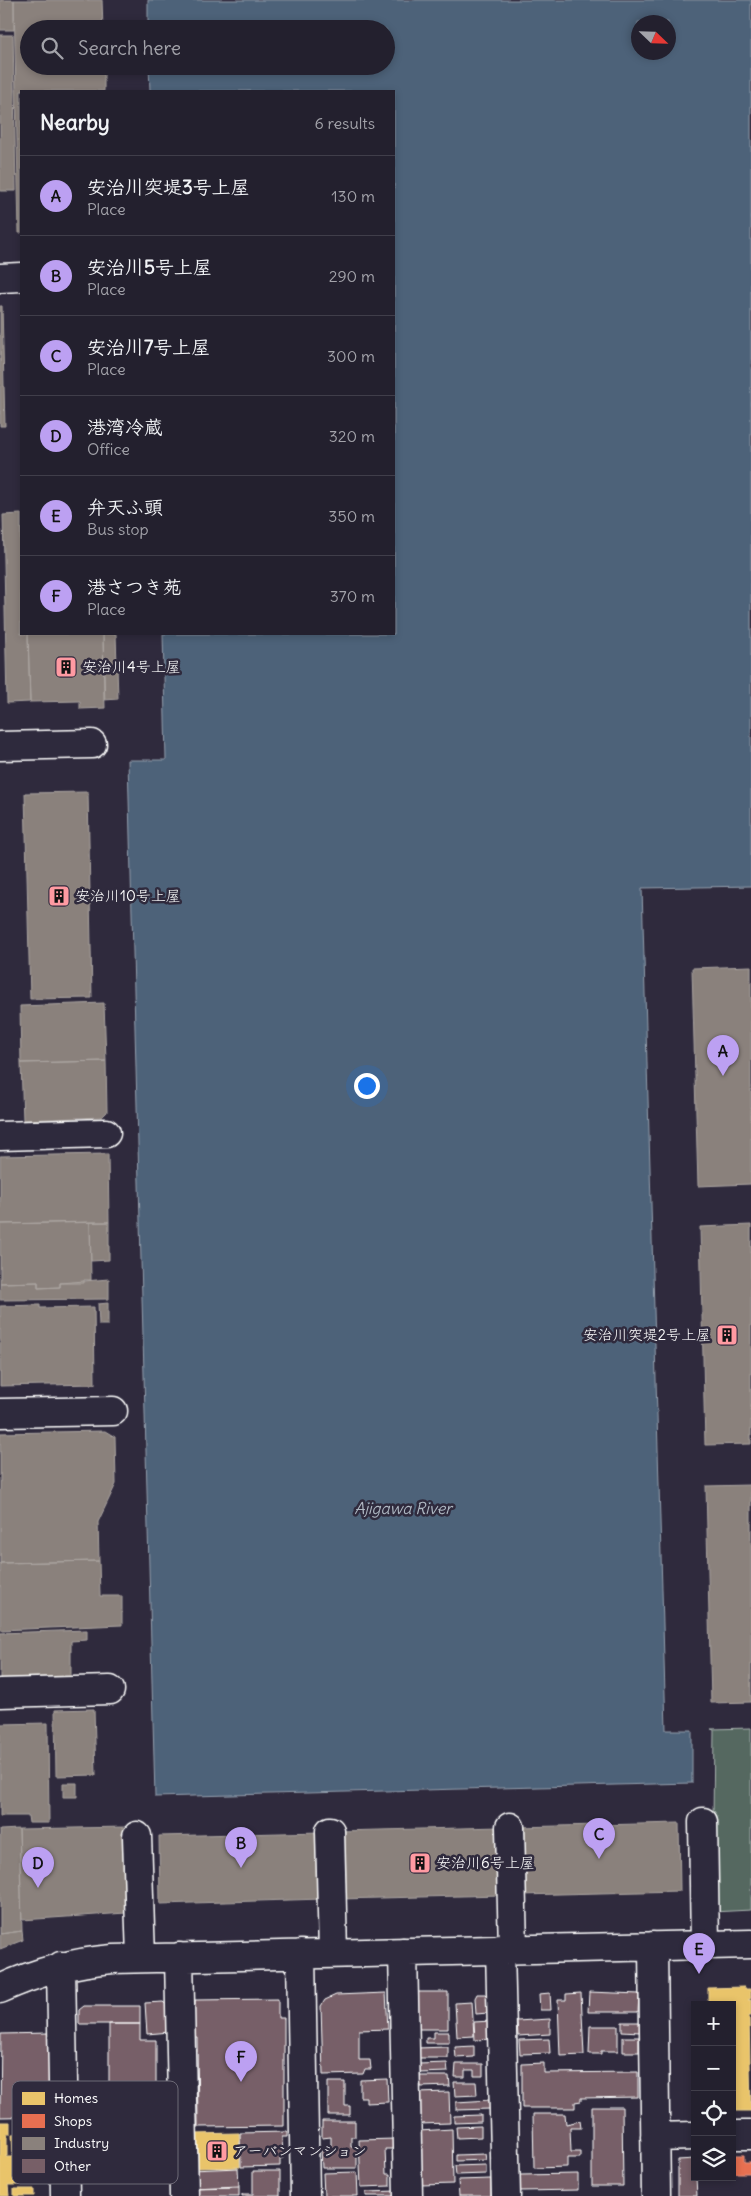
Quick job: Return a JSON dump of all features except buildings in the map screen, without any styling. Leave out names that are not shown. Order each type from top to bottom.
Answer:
[{"type":"street","points":[[0,278],[20,277]]},
{"type":"street","points":[[0,746],[92,744]]},
{"type":"street","points":[[0,1136],[106,1133]]},
{"type":"street","points":[[0,1413],[113,1411]]},
{"type":"street","points":[[0,1693],[110,1690]]},
{"type":"street","points":[[703,1822],[705,1945]]},
{"type":"street","points":[[506,2196],[507,1949],[510,1827]]},
{"type":"street","points":[[330,1832],[333,1953]]},
{"type":"street","points":[[137,1836],[141,1958]]},
{"type":"street","points":[[0,1989],[31,1975],[61,1966],[104,1959],[751,1944]]},
{"type":"street","points":[[653,1946],[656,2196]]},
{"type":"street","points":[[403,1952],[408,2196]]},
{"type":"street","points":[[301,1954],[305,2196]]},
{"type":"street","points":[[179,1957],[184,2196]]},
{"type":"street","points":[[61,1966],[63,2081]]},
{"type":"street","points":[[736,2135],[751,2135]]},
{"type":"street","points":[[655,2137],[691,2136]]},
{"type":"green space","points":[[751,1728],[751,1910],[712,1912],[714,1730],[711,1729]]},
{"type":"water","name":"Ajigawa River","points":[[148,0],[751,0],[751,886],[642,888],[666,1730],[692,1730],[692,1783],[155,1797],[128,760],[166,760],[163,635],[395,635],[395,90],[150,90],[149,75],[395,75],[395,20],[148,20]]},
{"type":"place","name":"安治川4号上屋","points":[[66,667]]},
{"type":"place","name":"安治川10号上屋","points":[[59,896]]},
{"type":"place","name":"安治川突堤3号上屋","points":[[723,1076]]},
{"type":"place","name":"安治川突堤2号上屋","points":[[727,1335]]},
{"type":"place","name":"安治川7号上屋","points":[[599,1859]]},
{"type":"place","name":"安治川6号上屋","points":[[420,1863]]},
{"type":"place","name":"安治川5号上屋","points":[[241,1868]]},
{"type":"place","name":"港湾冷蔵","points":[[38,1888]]},
{"type":"place","name":"弁天ふ頭","points":[[699,1974]]},
{"type":"place","name":"港さつき苑","points":[[241,2082]]},
{"type":"place","name":"アーバンマンション","points":[[217,2151]]}]
